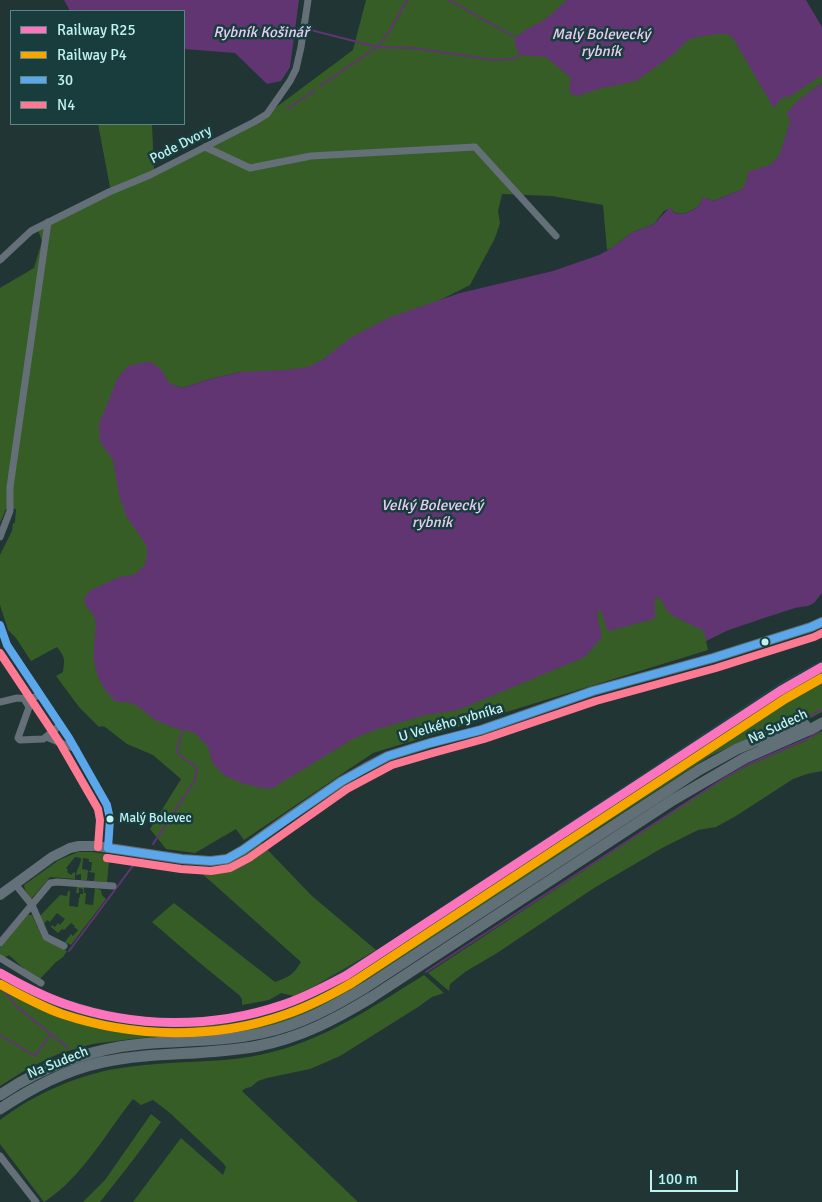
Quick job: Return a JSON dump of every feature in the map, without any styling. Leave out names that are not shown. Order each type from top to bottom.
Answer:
[{"type":"main road","name":"Na Sudech","points":[[0,1096],[46,1068],[101,1050],[141,1044],[248,1036],[293,1024],[320,1013],[373,982],[699,770],[737,749],[798,728],[822,716]]},
{"type":"main road","name":"Na Sudech","points":[[0,1109],[50,1080],[67,1072],[94,1064],[143,1056],[220,1051],[258,1046],[298,1035],[325,1024],[372,997],[673,800],[745,758],[822,723]]},
{"type":"street","name":"Pode Dvory","points":[[0,260],[31,231],[109,192],[150,175],[268,114],[296,69],[308,0]]},
{"type":"street","points":[[205,147],[250,168],[311,156],[475,147],[556,236]]},
{"type":"street","points":[[0,537],[10,510],[10,487],[48,222]]},
{"type":"street","name":"U Velkého rybníka","points":[[0,895],[43,862],[70,848],[79,846],[96,846],[182,859],[211,861],[227,859],[243,850],[342,781],[388,756],[481,730],[592,691],[713,658],[822,622]]},
{"type":"street","points":[[0,625],[7,645],[76,749],[107,805],[110,819],[108,848]]},
{"type":"street","points":[[0,702],[17,698],[34,698],[40,695]]},
{"type":"street","points":[[24,699],[29,707],[18,738],[20,740],[43,739],[60,725]]},
{"type":"street","points":[[46,737],[76,749]]},
{"type":"street","points":[[0,943],[50,883],[113,886]]},
{"type":"street","points":[[16,884],[32,905],[46,937],[64,946]]},
{"type":"street","points":[[0,958],[41,982]]},
{"type":"street","points":[[0,1156],[36,1202]]},
{"type":"shaded area","points":[[822,660],[822,672],[794,686],[694,755],[366,969],[315,998],[278,1013],[245,1022],[179,1028],[144,1027],[76,1015],[21,991],[0,977],[0,969],[23,983],[58,997],[134,1016],[168,1019],[237,1013],[267,1006],[294,996],[380,948],[761,695]]},
{"type":"green space","points":[[366,0],[611,0],[822,61],[822,83],[795,104],[808,144],[748,178],[741,190],[713,201],[706,198],[702,199],[699,206],[684,213],[676,213],[670,208],[664,211],[654,224],[631,233],[607,250],[603,205],[552,196],[502,194],[498,211],[500,223],[495,238],[470,285],[325,358],[316,364],[324,381],[240,372],[182,388],[175,385],[533,614],[681,564],[726,631],[706,641],[708,650],[373,753],[244,840],[236,829],[195,853],[166,849],[150,829],[181,779],[153,755],[127,744],[105,727],[99,727],[79,707],[56,676],[63,672],[64,664],[64,658],[57,647],[31,661],[16,638],[8,630],[0,605],[0,555],[12,531],[13,523],[15,523],[16,509],[6,509],[0,523],[0,288],[34,268],[42,241],[38,230],[111,190],[98,125],[152,125],[154,170],[267,114],[353,50]]},
{"type":"green space","points":[[822,672],[822,712],[807,720],[747,739],[710,756],[336,999],[293,1019],[250,1031],[140,1038],[92,1044],[58,1054],[27,1069],[0,1086],[0,980],[35,1002],[44,1002],[76,1015],[144,1027],[179,1028],[245,1022],[278,1013],[315,998],[366,969],[694,755],[794,686]]},
{"type":"green space","points":[[822,731],[822,771],[793,779],[716,827],[698,830],[662,848],[594,888],[497,953],[465,972],[450,984],[449,991],[428,973],[720,781],[747,766],[805,741]]},
{"type":"green space","points":[[261,843],[312,896],[376,950],[294,996],[281,993],[269,1000],[242,1005],[242,999],[239,995],[152,922],[174,903],[275,982],[291,975],[301,962],[198,870],[230,862]]},
{"type":"green space","points":[[78,852],[93,852],[127,857],[128,862],[109,861],[107,882],[94,881],[95,873],[89,872],[91,871],[92,862],[89,862],[89,859],[83,858],[82,869],[88,870],[87,880],[81,880],[81,874],[76,875],[81,858],[75,857],[66,868],[67,872],[71,875],[75,873],[75,879],[50,877],[31,899],[24,885],[59,860]]},
{"type":"green space","points":[[77,887],[84,887],[84,893],[86,893],[85,904],[93,905],[95,888],[101,890],[102,895],[106,899],[71,945],[65,942],[71,934],[73,936],[78,930],[75,926],[71,923],[58,933],[51,927],[52,925],[55,927],[58,923],[60,925],[65,919],[57,913],[50,922],[47,920],[44,924],[40,916],[60,895],[67,896],[68,891],[70,891],[69,906],[78,907],[80,894],[83,894],[83,889],[79,888],[79,893],[76,893]]},
{"type":"green space","points":[[28,915],[32,915],[43,939],[67,951],[39,980],[34,978],[9,955],[4,958],[0,955],[0,948]]},
{"type":"green space","points":[[424,975],[444,993],[432,997],[340,1056],[310,1069],[258,1081],[242,1091],[358,1202],[133,1202],[181,1138],[223,1175],[226,1167],[170,1113],[153,1100],[141,1105],[133,1099],[82,1168],[58,1192],[44,1202],[0,1144],[0,1120],[40,1095],[69,1082],[114,1069],[234,1059],[260,1055],[293,1046],[351,1019]]},
{"type":"green space","points":[[151,1114],[161,1122],[133,1160],[100,1202],[83,1202],[105,1180]]},
{"type":"water","name":"Rybník Košinář","points":[[64,0],[299,0],[290,67],[281,81],[267,84],[235,53],[185,49],[185,10],[69,10]]},
{"type":"water","name":"Malý Bolevecký rybník","points":[[567,0],[806,0],[822,27],[822,75],[788,98],[785,96],[773,107],[733,38],[727,34],[717,34],[692,38],[674,54],[636,81],[602,88],[577,96],[571,94],[569,88],[571,78],[552,62],[546,57],[520,55],[514,43],[522,32],[545,19]]},
{"type":"water","name":"Velký Bolevecký rybník","points":[[822,83],[822,593],[814,603],[726,631],[706,641],[704,631],[667,611],[660,598],[655,598],[654,619],[609,631],[600,610],[597,615],[602,637],[585,657],[458,710],[425,715],[375,730],[353,739],[271,789],[242,783],[225,776],[213,764],[208,747],[194,732],[177,729],[155,720],[136,705],[128,702],[117,702],[111,697],[98,677],[96,670],[94,662],[95,619],[86,606],[85,599],[91,590],[119,577],[133,575],[145,564],[147,557],[147,547],[126,516],[119,494],[113,460],[100,442],[100,420],[119,376],[127,367],[147,362],[153,363],[163,372],[169,383],[182,388],[240,372],[287,370],[307,367],[325,358],[350,338],[388,318],[460,293],[553,271],[599,255],[612,248],[631,233],[654,224],[670,207],[676,213],[683,214],[699,206],[704,197],[713,201],[741,190],[746,183],[748,172],[770,165],[779,156],[790,122],[786,115],[789,110],[802,97]]},
{"type":"waterway","points":[[320,86],[377,47],[389,32],[407,0]]},
{"type":"waterway","points":[[449,0],[518,39]]},
{"type":"waterway","points":[[307,29],[377,47],[413,48],[494,60],[512,59],[523,54]]},
{"type":"waterway","points":[[287,109],[315,90]]},
{"type":"waterway","points":[[801,720],[822,710]]},
{"type":"waterway","points":[[773,728],[785,726]]},
{"type":"waterway","points":[[153,844],[195,780],[197,768],[183,758],[177,748],[185,728]]},
{"type":"waterway","points":[[426,972],[726,777],[747,765],[809,738],[819,731]]},
{"type":"waterway","points":[[69,951],[132,867],[144,857]]},
{"type":"waterway","points":[[0,985],[16,1006],[68,1048]]},
{"type":"waterway","points":[[0,1035],[35,1056],[51,1034]]},
{"type":"rail line","name":"R25","points":[[0,973],[32,990],[65,1004],[118,1018],[146,1021],[201,1022],[255,1013],[290,1002],[347,975],[780,691],[822,667]]},
{"type":"rail line","name":"P4","points":[[0,984],[62,1014],[117,1028],[146,1031],[174,1033],[203,1032],[260,1022],[296,1011],[352,983],[785,699],[822,678]]},
{"type":"transit line","name":"30","points":[[108,848],[182,859],[211,861],[227,859],[243,850],[342,781],[388,756],[481,730],[593,691],[713,658],[822,622]]},
{"type":"transit line","name":"30","points":[[0,625],[7,645],[69,738],[107,805],[110,819],[108,848]]},
{"type":"transit line","name":"N4","points":[[107,858],[181,869],[211,871],[230,868],[249,858],[347,789],[392,765],[484,739],[596,701],[716,668],[822,633]]},
{"type":"transit line","name":"N4","points":[[0,653],[60,743],[98,809],[100,820],[98,847]]},
{"type":"place","name":"Malý Bolevec","points":[[110,819]]}]
